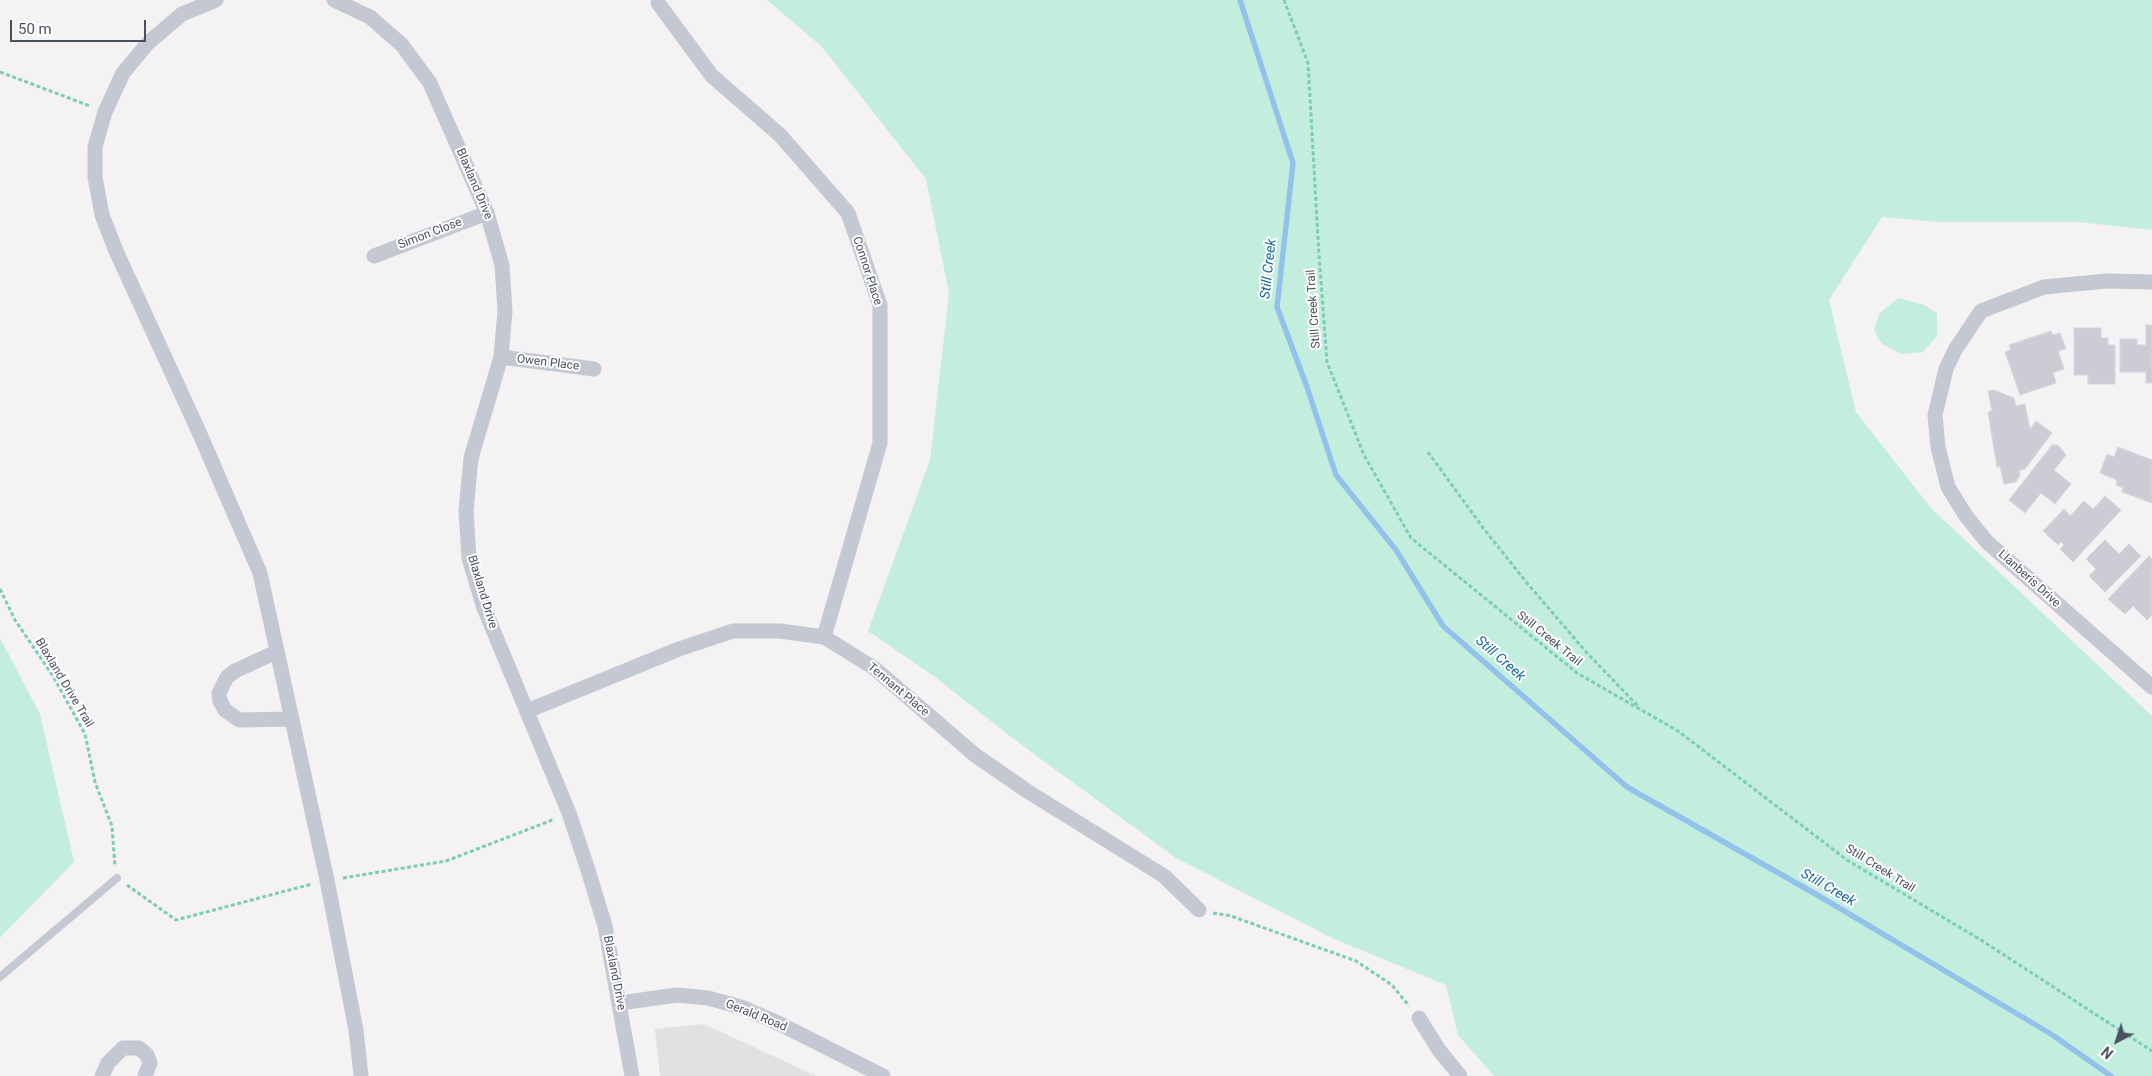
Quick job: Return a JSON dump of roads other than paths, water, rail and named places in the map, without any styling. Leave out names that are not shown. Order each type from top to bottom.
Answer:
[{"type":"street","points":[[216,0],[182,14],[148,44],[123,73],[104,112],[96,147],[95,177],[102,215],[116,251],[199,432],[260,573],[327,880],[356,1030],[361,1076]]},
{"type":"street","name":"Blaxland Drive","points":[[334,0],[370,17],[402,45],[430,83],[487,213],[502,265],[505,311],[501,357],[471,458],[466,511],[469,558],[484,608],[569,813],[605,926],[632,1076]]},
{"type":"street","name":"Connor Place","points":[[658,3],[712,76],[780,135],[848,213],[880,305],[880,443],[824,637]]},
{"type":"street","name":"Simon Close","points":[[374,256],[487,213]]},
{"type":"street","name":"Llanberis Drive","points":[[2152,282],[2107,281],[2044,287],[1981,311],[1955,350],[1946,369],[1935,415],[1938,447],[1948,487],[1966,516],[1987,542],[2152,687]]},
{"type":"street","name":"Owen Place","points":[[501,357],[594,369]]},
{"type":"street","name":"Tennant Place","points":[[527,711],[679,649],[733,631],[780,631],[824,637],[874,668],[975,754],[1027,791],[1164,876],[1199,910]]},
{"type":"street","points":[[276,652],[235,671],[227,677],[219,693],[220,701],[225,710],[239,720],[292,719]]},
{"type":"street","name":"Gerald Road","points":[[620,1003],[677,995],[708,998],[742,1008],[778,1023],[882,1076]]},
{"type":"street","points":[[1419,1018],[1439,1050],[1460,1076]]},
{"type":"street","points":[[102,1076],[108,1063],[124,1048],[139,1048],[147,1055],[150,1063],[145,1076]]},
{"type":"lane","points":[[0,977],[117,878]]},
{"type":"waterway","name":"Still Creek","points":[[1240,0],[1293,163],[1277,307],[1307,387],[1336,475],[1396,550],[1443,626],[1627,787],[1819,896],[2051,1034],[2111,1076]]}]
